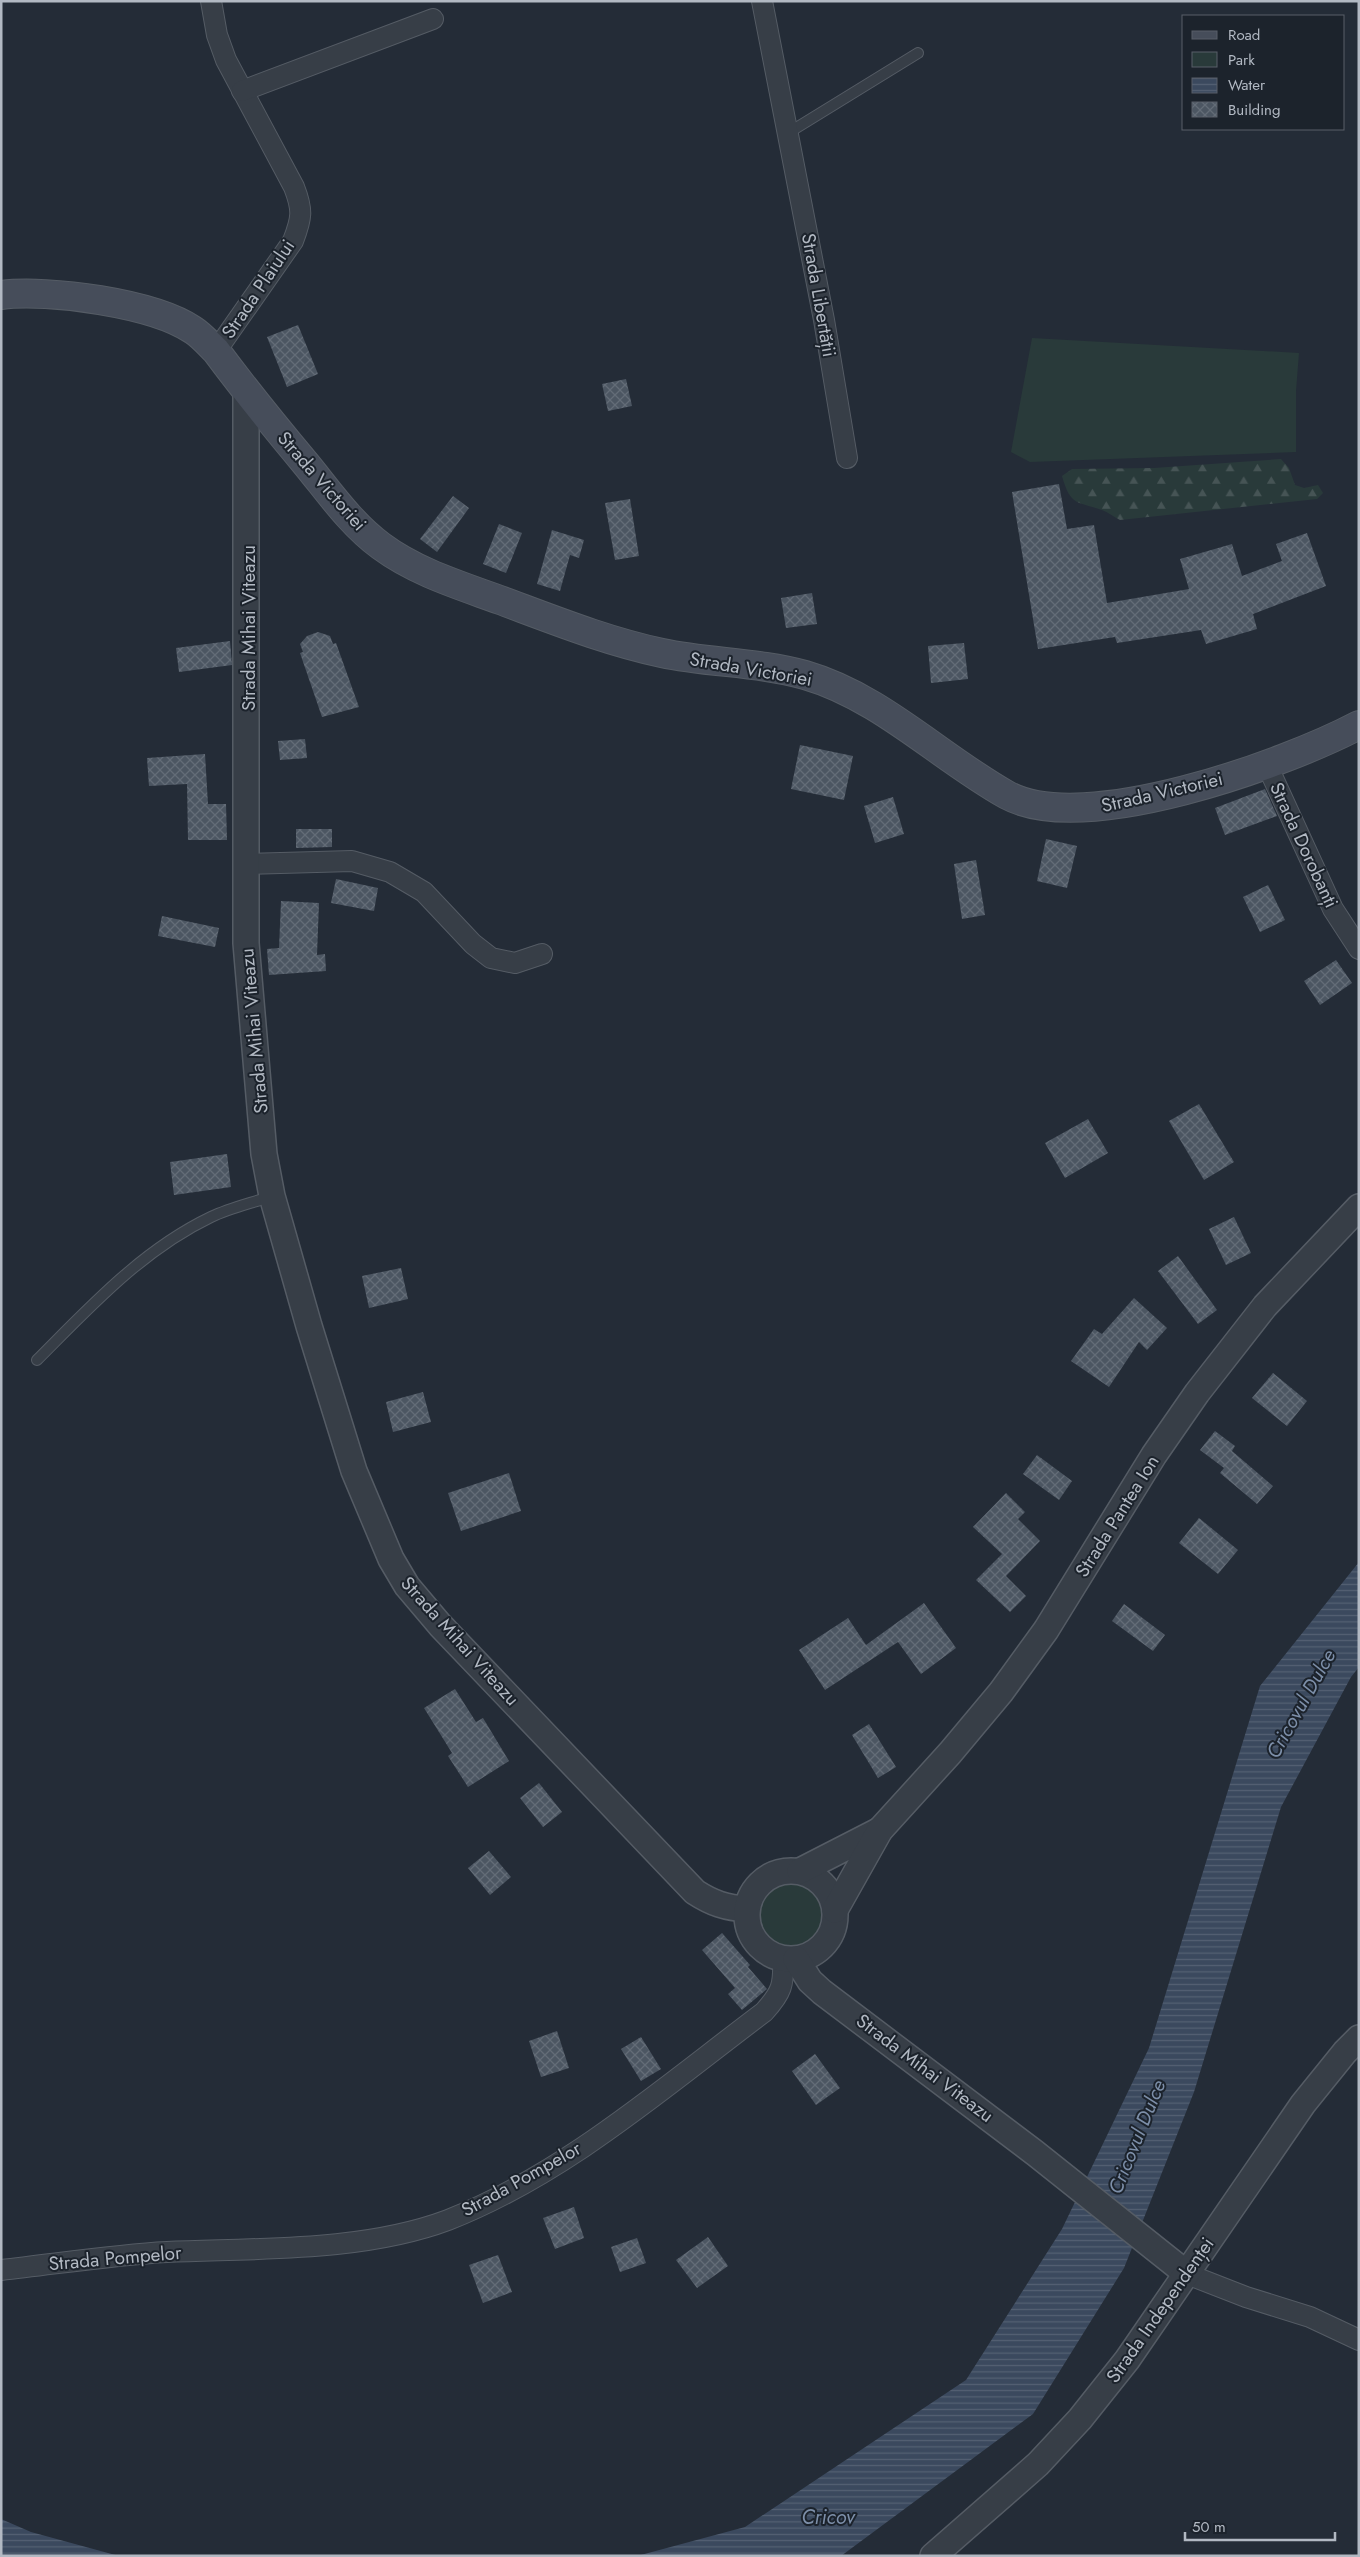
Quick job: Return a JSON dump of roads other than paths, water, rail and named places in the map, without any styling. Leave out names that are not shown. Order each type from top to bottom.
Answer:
[{"type":"main road","name":"Strada Victoriei","points":[[1,295],[42,294],[129,305],[168,316],[194,330],[216,351],[246,391],[348,516],[380,546],[419,570],[600,638],[663,653],[803,674],[840,688],[870,704],[1011,797],[1044,808],[1099,808],[1173,792],[1268,765],[1359,725]]},
{"type":"street","name":"Strada Plaiului","points":[[211,1],[217,35],[226,60],[294,186],[302,206],[300,223],[293,241],[216,351]]},
{"type":"street","name":"Strada Libertății","points":[[762,1],[824,320],[847,458]]},
{"type":"street","points":[[242,91],[433,19]]},
{"type":"street","name":"Strada Mihai Viteazu","points":[[246,391],[246,943],[264,1154],[272,1196],[309,1326],[354,1471],[391,1559],[407,1586],[447,1632],[678,1877],[695,1892],[713,1903],[729,1908],[747,1909]]},
{"type":"street","name":"Strada Dorobanți","points":[[1268,765],[1288,815],[1333,908],[1359,949]]},
{"type":"street","points":[[246,864],[352,861],[390,872],[424,892],[473,944],[491,958],[515,962],[542,954]]},
{"type":"street","name":"Strada Pantea Ion","points":[[835,1910],[880,1830],[963,1738],[1046,1630],[1154,1455],[1233,1346],[1264,1306],[1359,1207]]},
{"type":"street","name":"Strada Pantea Ion","points":[[800,1871],[880,1830]]},
{"type":"street","points":[[785,1870],[800,1871],[813,1876],[824,1885],[832,1896],[835,1910],[834,1924],[830,1937],[821,1948],[810,1956],[789,1959],[770,1954],[759,1946],[751,1935],[747,1922],[747,1909],[751,1895],[765,1879],[785,1870]]},
{"type":"street","name":"Strada Mihai Viteazu","points":[[789,1959],[822,1992],[869,2024],[1060,2172],[1187,2274]]},
{"type":"street","name":"Strada Pompelor","points":[[1,2270],[143,2254],[350,2243],[402,2233],[447,2220],[504,2194],[571,2155],[764,2012],[778,1996],[789,1959]]},
{"type":"street","name":"Strada Independenței","points":[[933,2556],[1038,2464],[1080,2419],[1127,2360],[1303,2104],[1345,2052],[1359,2038]]},
{"type":"street","points":[[1187,2274],[1246,2297],[1310,2317],[1359,2340]]},
{"type":"lane","points":[[788,133],[918,53]]},
{"type":"lane","points":[[37,1360],[107,1290],[151,1253],[212,1217],[272,1196]]},
{"type":"water","name":"Cricov","points":[[1359,1562],[1359,1667],[1351,1677],[1281,1807],[1194,2092],[1124,2268],[1033,2414],[841,2556],[637,2556],[745,2527],[966,2380],[1062,2229],[1149,2048],[1260,1686]]},
{"type":"water","points":[[1,2519],[31,2532],[119,2556],[1,2556]]},
{"type":"water label","name":"Cricovul Dulce","points":[[1301,1704]]},
{"type":"water label","name":"Cricovul Dulce","points":[[1137,2137]]}]
